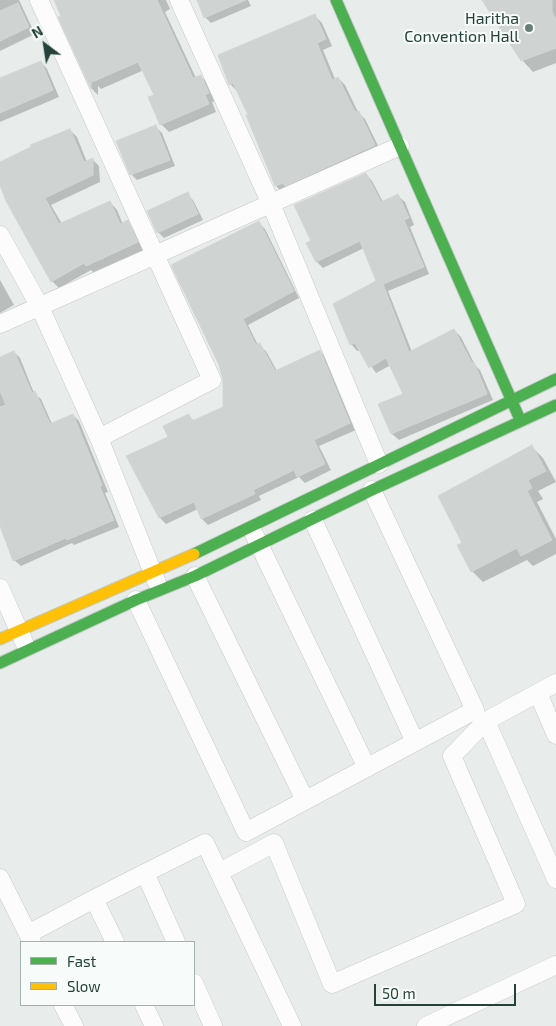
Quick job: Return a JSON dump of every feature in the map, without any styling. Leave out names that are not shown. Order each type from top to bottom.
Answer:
[{"type":"street","points":[[39,0],[212,380],[98,438]]},
{"type":"street","points":[[179,0],[271,204],[378,464]]},
{"type":"street","points":[[336,0],[521,422]]},
{"type":"street","points":[[0,324],[39,305],[156,256],[400,146]]},
{"type":"street","points":[[0,235],[39,305],[98,438],[160,591]]},
{"type":"street","points":[[0,639],[153,574],[556,379]]},
{"type":"street","points":[[0,663],[136,600],[195,576],[260,546],[372,490],[556,405]]},
{"type":"street","points":[[136,600],[246,832],[475,710],[372,490]]},
{"type":"street","points":[[313,520],[415,742]]},
{"type":"street","points":[[251,527],[367,768]]},
{"type":"street","points":[[195,576],[306,800]]},
{"type":"street","points":[[0,588],[27,650]]},
{"type":"street","points":[[220,872],[274,843],[332,984],[516,904],[452,756],[486,721],[556,683]]},
{"type":"street","points":[[538,693],[556,735]]},
{"type":"street","points":[[486,721],[556,879]]},
{"type":"street","points":[[0,878],[30,938],[94,899],[205,843],[292,1026]]},
{"type":"street","points":[[145,873],[176,941]]},
{"type":"street","points":[[94,899],[115,941]]},
{"type":"street","points":[[426,1026],[556,965]]},
{"type":"street","points":[[195,985],[213,1026]]},
{"type":"street","points":[[64,1006],[74,1026]]},
{"type":"street","points":[[144,1006],[154,1026]]},
{"type":"building","points":[[54,0],[157,0],[193,78],[201,75],[209,93],[205,95],[209,104],[160,125],[148,97],[154,95],[138,62],[92,82],[91,79],[91,89],[58,17],[61,16]]},
{"type":"building","points":[[197,0],[246,0],[204,18]]},
{"type":"building","name":"Haritha Convention Hall","points":[[482,0],[552,0],[552,12],[556,19],[556,48],[521,61]]},
{"type":"building","points":[[18,3],[29,27],[0,41],[0,11]]},
{"type":"building","points":[[315,14],[326,39],[317,43],[332,80],[338,77],[355,112],[359,111],[375,145],[285,186],[283,183],[275,186],[246,115],[248,115],[233,83],[229,85],[218,55]]},
{"type":"building","points":[[41,61],[53,90],[0,113],[0,78]]},
{"type":"building","points":[[156,125],[170,160],[130,175],[116,141]]},
{"type":"building","points":[[70,129],[84,162],[93,158],[93,175],[45,198],[59,224],[110,201],[120,224],[128,220],[138,242],[86,266],[84,263],[51,282],[6,201],[0,185],[0,162],[31,147],[30,145]]},
{"type":"building","points":[[366,173],[381,202],[398,194],[409,218],[404,220],[424,267],[383,284],[409,352],[454,329],[472,363],[474,362],[487,394],[391,434],[378,404],[403,394],[386,358],[369,368],[355,343],[350,345],[333,304],[376,281],[360,241],[316,262],[306,243],[311,241],[294,205]]},
{"type":"building","points":[[188,192],[198,214],[157,233],[147,211]]},
{"type":"building","points":[[259,221],[294,291],[243,319],[256,345],[260,343],[275,371],[320,350],[350,423],[314,440],[325,464],[297,477],[294,470],[253,490],[255,494],[201,519],[194,502],[159,518],[126,456],[168,437],[163,426],[189,414],[192,421],[223,407],[223,380],[219,365],[171,265]]},
{"type":"building","points":[[14,351],[32,393],[35,391],[50,424],[73,414],[114,520],[13,561],[0,526],[0,407],[6,405],[0,391],[0,357]]},
{"type":"building","points":[[532,445],[546,471],[528,480],[532,488],[527,491],[552,540],[521,556],[517,548],[471,572],[457,545],[462,543],[438,496]]},
{"type":"traffic: fast","points":[[336,0],[518,415]]},
{"type":"traffic: fast","points":[[194,554],[556,379]]},
{"type":"traffic: fast","points":[[0,663],[136,600],[195,576],[372,490],[556,405]]},
{"type":"traffic: slow","points":[[0,639],[194,554]]},
{"type":"place","name":"Haritha Convention Hall","points":[[529,28]]}]
